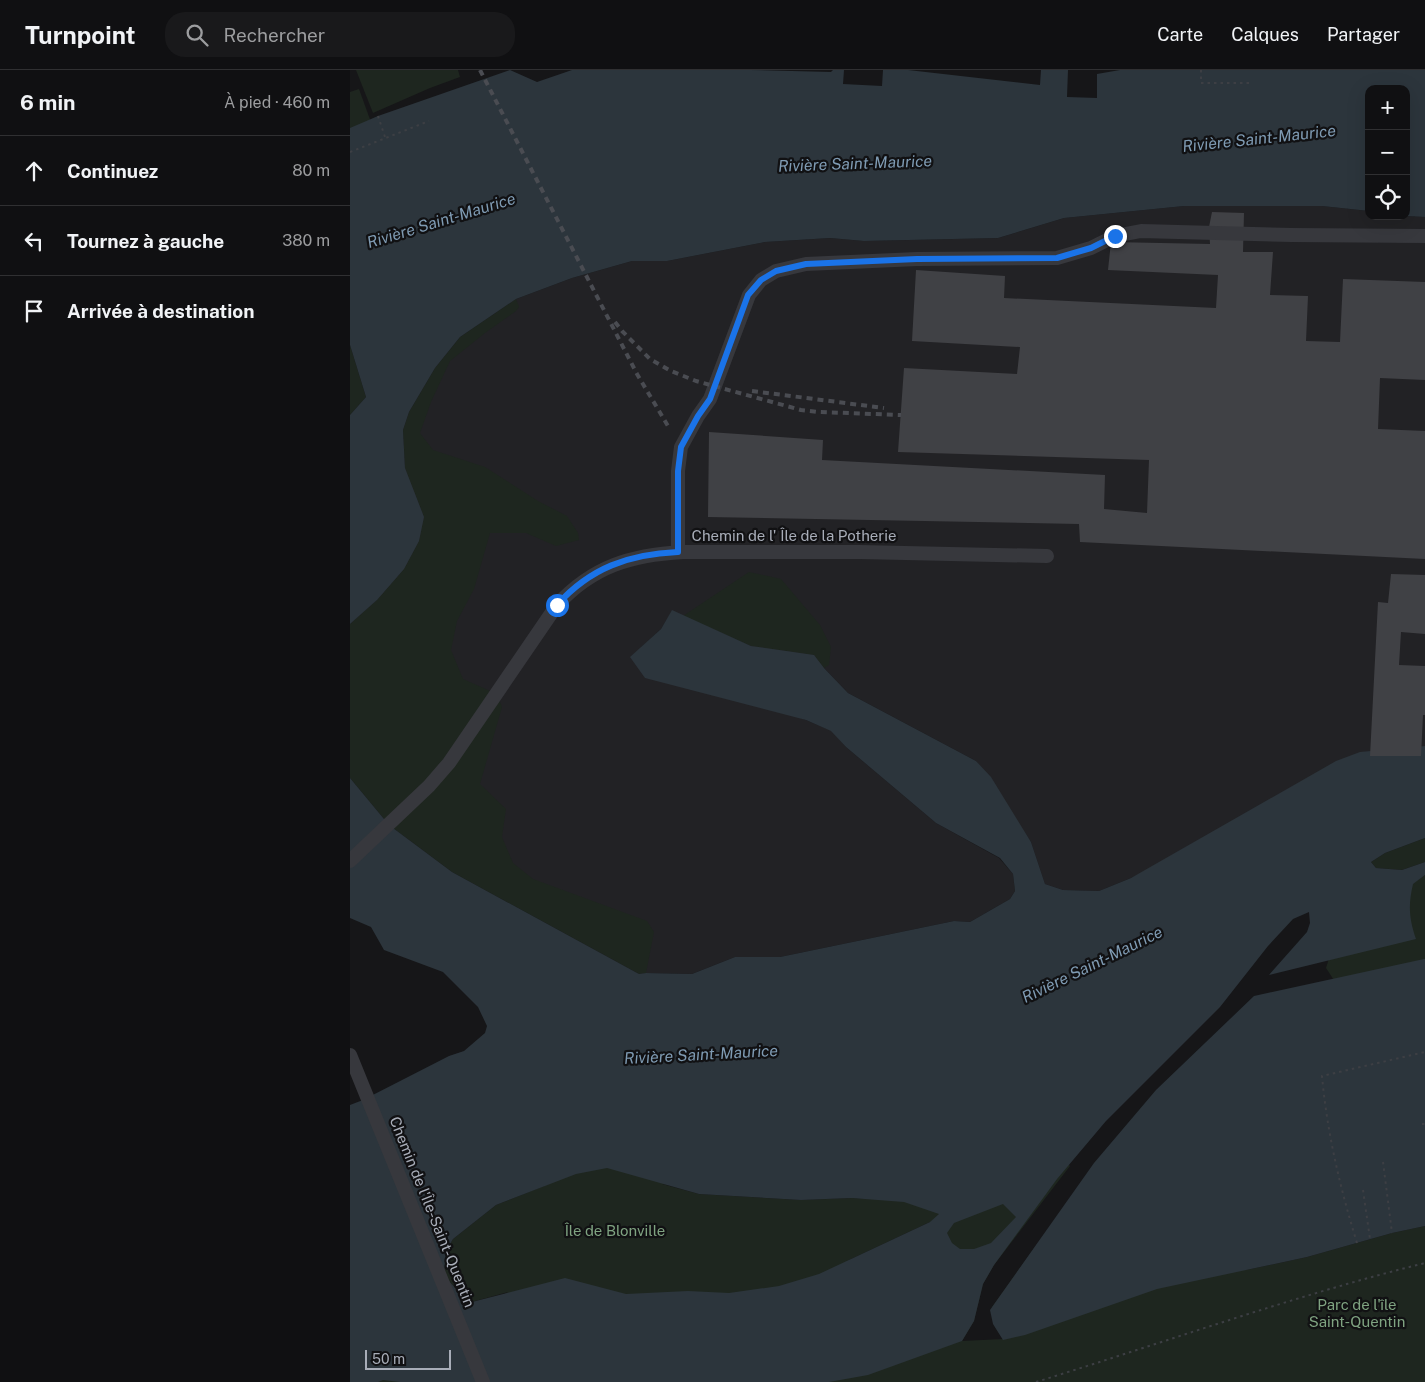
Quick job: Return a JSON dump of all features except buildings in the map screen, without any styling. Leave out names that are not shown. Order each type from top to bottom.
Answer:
[{"type":"street","points":[[678,552],[678,471],[681,447],[710,399],[748,295],[761,280],[776,271],[806,264],[898,260],[1057,258],[1091,248],[1115,236],[1141,231],[1282,235],[1425,236]]},
{"type":"street","name":"Chemin de l' Île de la Potherie","points":[[350,860],[429,786],[449,764],[548,616],[568,592],[597,572],[615,564],[654,555],[678,552],[860,552],[1047,556]]},
{"type":"street","name":"Chemin de l'Île-Saint-Quentin","points":[[350,1055],[483,1382]]},
{"type":"path","points":[[1201,70],[1201,83],[1253,83]]},
{"type":"path","points":[[378,116],[386,138]]},
{"type":"path","points":[[350,152],[429,121]]},
{"type":"path","points":[[1357,1243],[1330,1141],[1322,1076],[1425,1052]]},
{"type":"path","points":[[1384,1162],[1392,1233]]},
{"type":"path","points":[[1363,1190],[1370,1239]]},
{"type":"path","points":[[1036,1382],[1275,1306],[1425,1263]]},
{"type":"shaded area","points":[[1184,206],[1322,206],[1365,211],[1365,220],[1410,220],[1410,216],[1425,217],[1425,746],[1099,891],[1063,890],[1045,884],[1031,842],[976,761],[848,693],[824,668],[751,646],[672,611],[661,629],[631,657],[832,731],[846,747],[936,823],[999,858],[1013,874],[1015,891],[1010,899],[970,922],[954,921],[780,957],[735,957],[692,974],[639,974],[350,778],[350,624],[377,600],[405,468],[435,368],[516,299],[572,278],[632,261],[667,261],[765,242],[830,238],[864,241],[998,238],[1064,218]]},
{"type":"green space","points":[[356,70],[458,70],[460,77],[373,113]]},
{"type":"green space","points":[[359,89],[372,125],[350,134],[350,92]]},
{"type":"green space","points":[[516,299],[519,307],[516,311],[450,361],[431,402],[420,433],[433,450],[485,467],[538,501],[567,516],[578,533],[579,540],[556,546],[526,533],[490,533],[474,589],[457,621],[451,650],[463,679],[497,694],[502,707],[480,784],[506,809],[502,837],[513,863],[533,879],[647,921],[654,932],[646,973],[639,974],[452,872],[389,825],[350,778],[350,624],[377,600],[404,569],[419,541],[424,517],[405,468],[403,430],[409,412],[435,368],[460,337]]},
{"type":"green space","points":[[350,345],[366,397],[350,415]]},
{"type":"green space","points":[[749,572],[781,579],[820,625],[831,647],[829,665],[824,668],[814,655],[751,646],[683,616]]},
{"type":"green space","points":[[1425,838],[1425,862],[1402,870],[1376,868],[1371,862],[1385,853]]},
{"type":"green space","points":[[1425,875],[1425,1011],[1347,1000],[1326,968],[1336,936]]},
{"type":"green space","points":[[572,1156],[1063,1159],[1070,1166],[994,1265],[983,1284],[974,1321],[962,1341],[1003,1339],[995,1327],[992,1307],[1081,1183],[1246,1270],[1307,1257],[1392,1233],[1425,1226],[1425,1382],[350,1382],[508,1292],[468,1303],[444,1275],[446,1251],[453,1239],[496,1205],[544,1186]],"holes":[[[662,1184],[871,1199],[801,1200],[699,1194]],[[930,1222],[935,1229],[847,1261]]]},
{"type":"water","name":"Rivière Saint-Maurice","points":[[510,70],[537,82],[572,70],[831,72],[833,70],[844,70],[843,84],[882,86],[883,70],[908,70],[1040,85],[1041,70],[1068,70],[1067,97],[1097,98],[1097,74],[1120,70],[1425,70],[1425,217],[1410,216],[1410,85],[1365,85],[1365,211],[1322,206],[1184,206],[1064,218],[998,238],[864,241],[830,238],[765,242],[667,261],[632,261],[572,278],[516,299],[460,337],[435,368],[409,412],[403,430],[405,468],[424,517],[419,541],[404,569],[377,600],[350,624],[350,415],[366,397],[350,345],[350,128],[378,116]]},
{"type":"water","name":"Rivière Saint-Maurice","points":[[672,610],[751,646],[814,655],[848,693],[976,761],[991,777],[1031,842],[1045,884],[1063,890],[1099,891],[1131,878],[1336,761],[1360,752],[1425,746],[1425,838],[1385,853],[1371,862],[1376,868],[1402,870],[1425,862],[1425,875],[1413,884],[1410,899],[1412,925],[1416,939],[1269,975],[1307,932],[1310,923],[1309,912],[1293,919],[1268,946],[1220,1007],[1106,1121],[1057,1179],[994,1265],[983,1284],[974,1321],[962,1341],[868,1375],[829,1382],[400,1382],[383,1380],[378,1382],[350,1382],[350,1105],[449,1056],[464,1051],[485,1033],[487,1026],[478,1007],[443,972],[384,950],[371,927],[350,918],[350,778],[389,825],[452,872],[639,974],[692,974],[735,957],[780,957],[954,921],[970,922],[1010,899],[1015,891],[1013,874],[1000,858],[936,823],[846,747],[831,731],[806,720],[645,678],[630,657],[661,629]],"holes":[[[607,1168],[699,1194],[801,1200],[852,1198],[904,1202],[939,1214],[930,1222],[819,1274],[779,1286],[729,1293],[688,1291],[626,1294],[565,1278],[468,1303],[444,1275],[446,1251],[453,1239],[496,1205],[576,1174]],[[1003,1204],[1016,1217],[991,1243],[974,1249],[960,1249],[952,1243],[947,1233],[954,1223]]]},
{"type":"water","points":[[1425,959],[1425,1226],[1392,1233],[1307,1257],[1157,1289],[1025,1335],[1003,1340],[993,1324],[990,1310],[1094,1163],[1156,1090],[1254,996]]},
{"type":"railway","points":[[480,70],[637,374],[668,426]]},
{"type":"railway","points":[[615,322],[650,359],[671,371],[696,381],[801,410],[901,415]]},
{"type":"railway","points":[[752,391],[884,408]]},
{"type":"route","points":[[557,605],[568,592],[582,581],[615,564],[630,559],[678,552],[678,471],[681,447],[710,399],[748,295],[761,280],[776,271],[806,264],[917,259],[1057,258],[1091,248],[1115,236]]},
{"type":"park label","name":"Île de Blonville","points":[[615,1231]]},
{"type":"park label","name":"Parc de l'île Saint-Quentin","points":[[1357,1314]]}]
